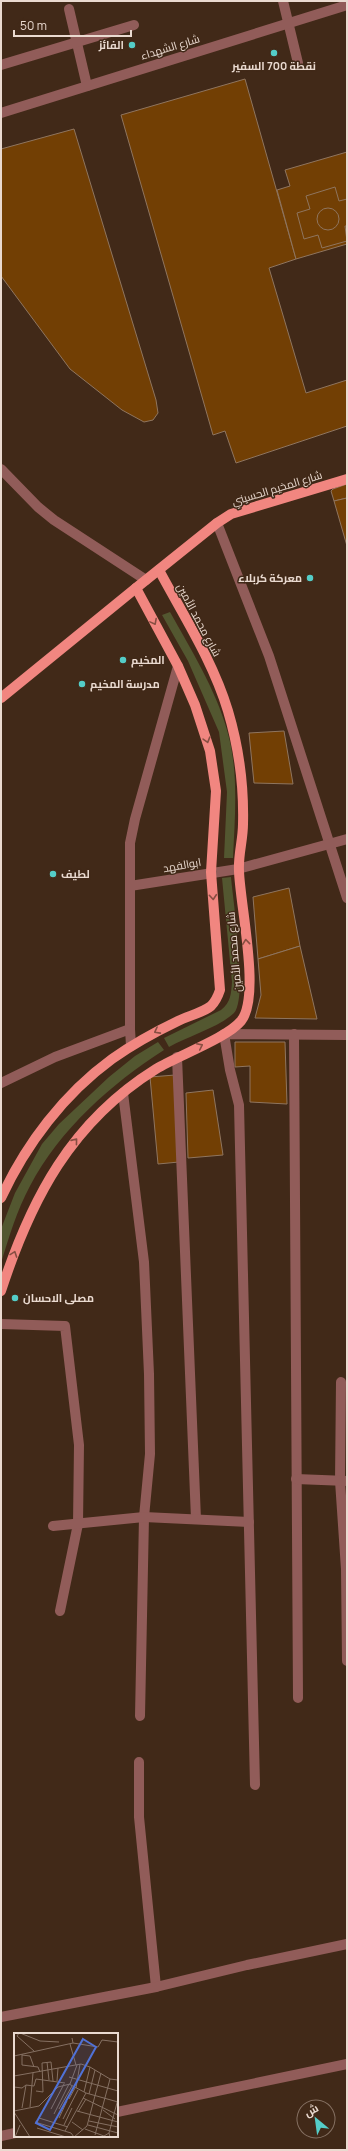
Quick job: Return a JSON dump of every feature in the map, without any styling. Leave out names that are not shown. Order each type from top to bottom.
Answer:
[{"type":"main road","name":"شارع المخيم الحسيني","points":[[1,698],[146,580],[231,514],[347,479]]},
{"type":"main road","name":"شارع محمد الأمين","points":[[1,1291],[22,1231],[48,1179],[82,1132],[122,1093],[155,1070],[177,1057],[224,1034],[242,1020],[248,1007],[250,995],[238,869],[243,827],[243,791],[241,768],[233,726],[212,668],[159,570]]},
{"type":"main road","name":"شارع محمد الأمين","points":[[1,1198],[20,1161],[38,1134],[57,1110],[93,1075],[131,1046],[171,1024],[207,1009],[218,995],[221,985],[211,872],[216,810],[214,768],[207,739],[195,705],[178,666],[136,588]]},
{"type":"street","points":[[283,1],[287,24],[298,63]]},
{"type":"street","name":"شارع الشهداء","points":[[1,113],[347,5]]},
{"type":"street","points":[[69,9],[87,86]]},
{"type":"street","points":[[1,65],[76,41],[134,25]]},
{"type":"street","points":[[1,469],[38,507],[54,520],[146,580]]},
{"type":"street","points":[[217,524],[269,656],[347,898]]},
{"type":"street","points":[[131,1046],[130,843],[135,819],[178,666]]},
{"type":"street","points":[[329,843],[347,839]]},
{"type":"street","name":"ابوالفهد","points":[[130,886],[211,872],[238,869],[329,843]]},
{"type":"street","points":[[1,1083],[55,1057],[130,1029]]},
{"type":"street","points":[[255,1785],[239,1105],[230,1070],[224,1034],[347,1035]]},
{"type":"street","points":[[294,1034],[298,1698]]},
{"type":"street","points":[[177,1057],[196,1519]]},
{"type":"street","points":[[122,1093],[145,1277],[150,1454],[144,1517],[140,1716]]},
{"type":"street","points":[[1,1324],[65,1326],[79,1445],[78,1524],[60,1611]]},
{"type":"street","points":[[341,1382],[347,1661]]},
{"type":"street","points":[[296,1479],[344,1481]]},
{"type":"street","points":[[53,1526],[144,1517],[249,1522]]},
{"type":"street","points":[[139,1762],[139,1817],[156,1988]]},
{"type":"street","points":[[1,2017],[156,1988],[247,1965],[347,1944]]},
{"type":"street","points":[[118,2112],[347,2064]]},
{"type":"street","points":[[1,2136],[14,2133]]},
{"type":"green space","points":[[170,612],[209,685],[227,730],[231,746],[235,777],[233,858],[224,858],[227,792],[219,732],[188,661],[162,615]]},
{"type":"green space","points":[[231,877],[240,970],[238,1004],[234,1013],[220,1023],[169,1047],[164,1038],[221,1010],[230,998],[232,982],[222,878]]},
{"type":"green space","points":[[158,1042],[164,1050],[144,1063],[106,1093],[88,1109],[56,1145],[42,1165],[25,1195],[1,1263],[1,1229],[15,1193],[42,1144],[59,1124],[109,1077],[135,1056]]},
{"type":"building","points":[[245,79],[296,259],[269,268],[306,393],[347,380],[347,426],[236,463],[225,431],[213,435],[121,115]]},
{"type":"building","points":[[74,129],[156,400],[158,413],[153,420],[144,422],[122,410],[70,369],[1,276],[1,149]]},
{"type":"building","points":[[347,152],[347,244],[296,259],[277,190],[290,186],[285,170]]},
{"type":"building","points":[[335,187],[339,201],[347,199],[347,226],[345,226],[347,241],[322,248],[318,235],[304,239],[297,213],[310,209],[306,196]]},
{"type":"building","points":[[324,208],[332,208],[339,215],[339,223],[332,230],[324,230],[317,223],[317,215]]},
{"type":"building","points":[[347,484],[347,498],[334,501],[331,491]]},
{"type":"building","points":[[347,498],[347,546],[334,501]]},
{"type":"building","points":[[284,731],[293,784],[254,783],[249,733]]},
{"type":"building","points":[[289,888],[300,946],[258,959],[253,897]]},
{"type":"building","points":[[300,946],[317,1019],[255,1018],[261,995],[258,959]]},
{"type":"building","points":[[235,1042],[285,1042],[287,1104],[250,1102],[250,1066],[235,1067]]},
{"type":"building","points":[[175,1075],[179,1162],[158,1164],[150,1077]]},
{"type":"building","points":[[213,1090],[223,1155],[188,1158],[186,1093]]},
{"type":"place","name":"الفائز","points":[[132,45]]},
{"type":"place","name":"نقطة 700 السفير","points":[[274,53]]},
{"type":"place","name":"معركة كربلاء","points":[[310,578]]},
{"type":"place","name":"المخيم","points":[[123,660]]},
{"type":"place","name":"مدرسة المخيم","points":[[82,684]]},
{"type":"place","name":"لطيف","points":[[53,874]]},
{"type":"place","name":"مصلى الاحسان","points":[[15,1298]]}]
